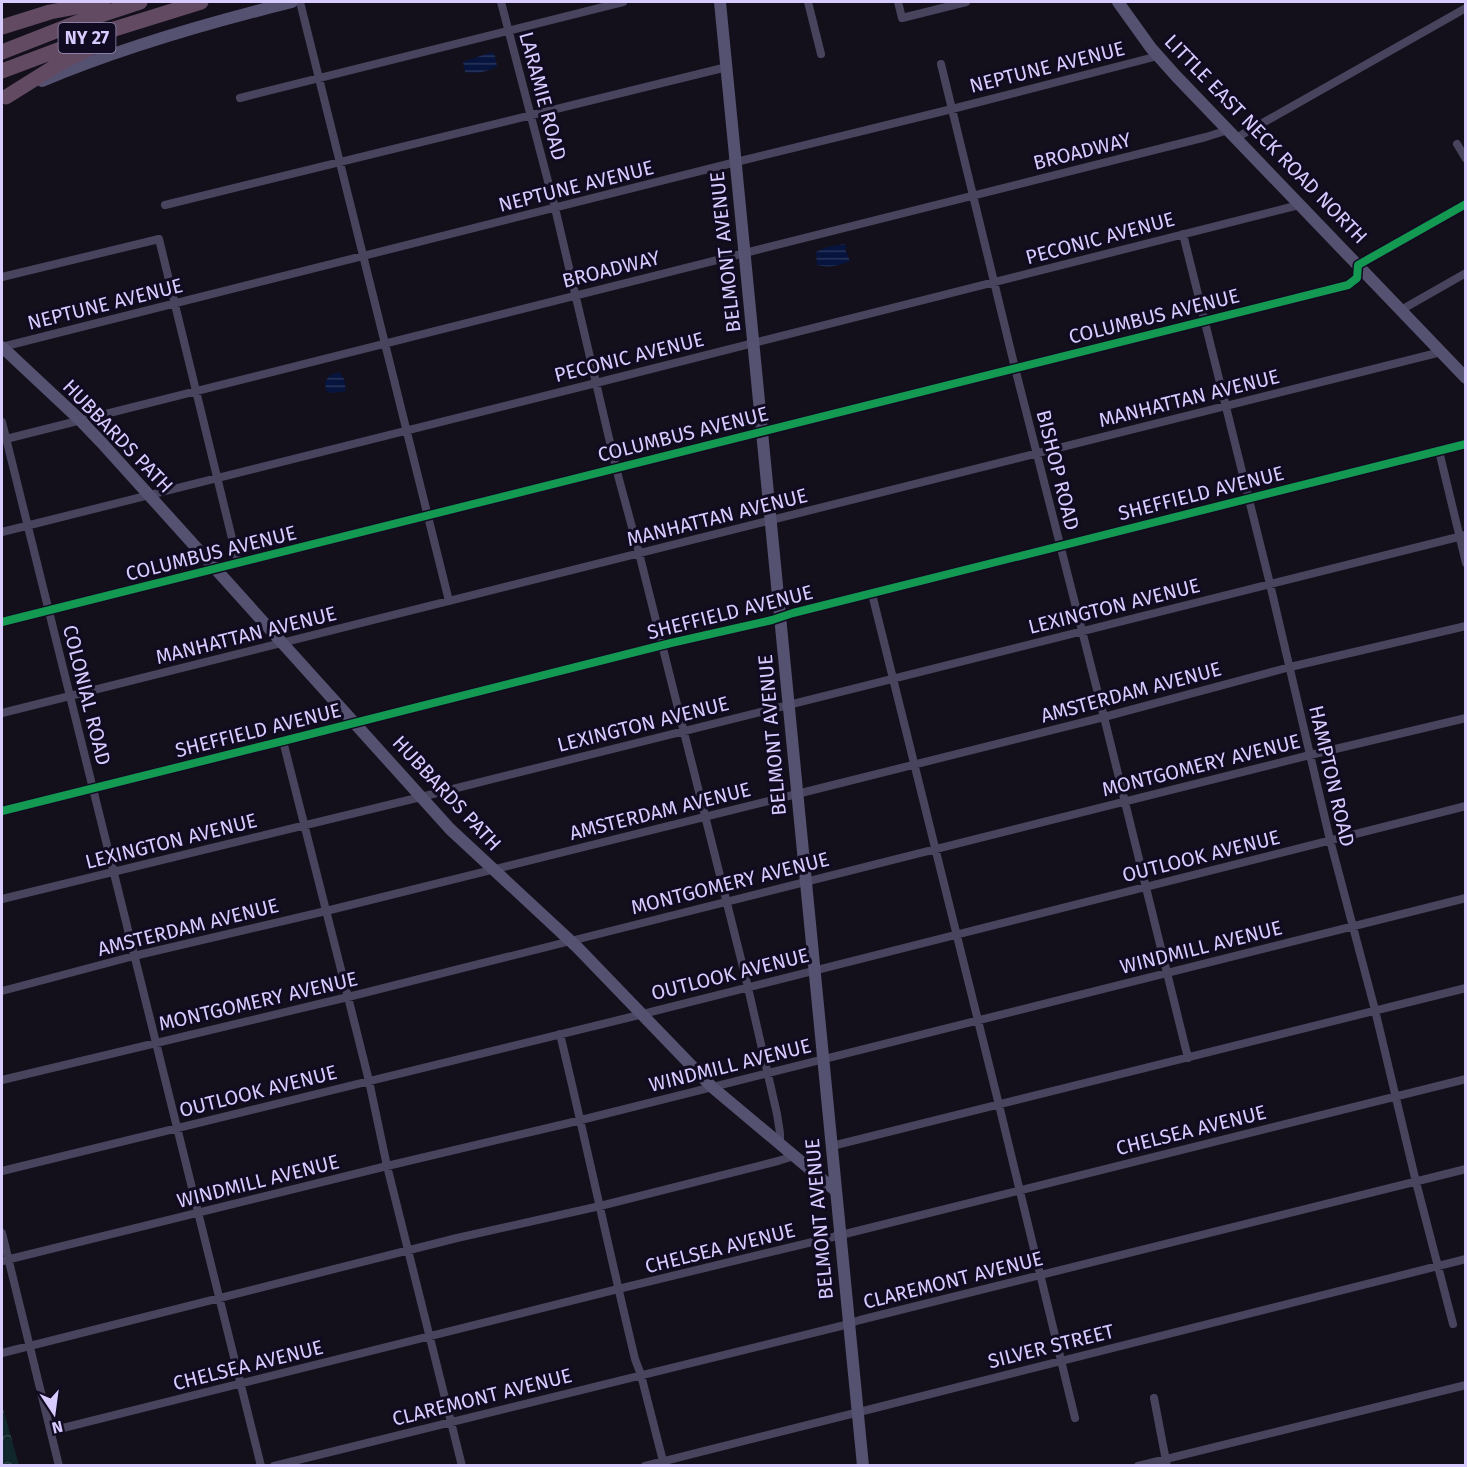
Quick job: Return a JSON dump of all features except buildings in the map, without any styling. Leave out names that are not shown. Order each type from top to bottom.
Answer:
[{"type":"highway","points":[[2,27],[50,12],[103,2]]},
{"type":"highway","name":"NY 27","points":[[2,52],[76,23],[140,2]]},
{"type":"highway","name":"NY 27","points":[[2,71],[111,30],[201,2]]},
{"type":"highway","points":[[4,98],[80,52],[123,35],[174,9]]},
{"type":"main road","points":[[2,27],[64,2]]},
{"type":"main road","points":[[4,98],[73,68],[133,46],[292,2]]},
{"type":"main road","name":"BELMONT AVENUE","points":[[720,2],[863,1466]]},
{"type":"main road","name":"LITTLE EAST NECK ROAD NORTH","points":[[1122,3],[1158,56],[1466,378]]},
{"type":"main road","name":"HUBBARDS PATH","points":[[2,347],[79,419],[457,836],[570,940],[712,1087],[836,1191]]},
{"type":"street","points":[[300,2],[449,601]]},
{"type":"street","name":"LARAMIE ROAD","points":[[501,2],[555,208],[616,468],[748,987],[768,1072],[780,1144]]},
{"type":"street","points":[[240,98],[622,2]]},
{"type":"street","points":[[808,2],[821,54]]},
{"type":"street","points":[[898,2],[902,18],[966,2]]},
{"type":"street","name":"BROADWAY","points":[[4,439],[972,195],[1206,137],[1232,134],[1466,8]]},
{"type":"street","name":"NEPTUNE AVENUE","points":[[2,347],[1158,56]]},
{"type":"street","name":"BISHOP ROAD","points":[[941,64],[1188,1058]]},
{"type":"street","points":[[165,205],[727,67]]},
{"type":"street","points":[[1457,144],[1466,159]]},
{"type":"street","points":[[1358,265],[1466,204]]},
{"type":"street","name":"PECONIC AVENUE","points":[[2,532],[1299,205]]},
{"type":"street","name":"HAMPTON ROAD","points":[[1183,234],[1270,584],[1330,840],[1354,926],[1453,1324]]},
{"type":"street","points":[[2,277],[159,239],[238,563]]},
{"type":"street","name":"COLUMBUS AVENUE","points":[[2,622],[1348,285],[1357,278],[1358,265]]},
{"type":"street","points":[[1401,310],[1466,273]]},
{"type":"street","name":"MANHATTAN AVENUE","points":[[2,713],[1441,352]]},
{"type":"street","name":"COLONIAL ROAD","points":[[2,422],[4,439],[28,525],[261,1466]]},
{"type":"street","name":"SHEFFIELD AVENUE","points":[[2,811],[1466,444]]},
{"type":"street","points":[[1439,451],[1462,536],[1466,563]]},
{"type":"street","name":"LEXINGTON AVENUE","points":[[2,899],[421,797],[1462,536]]},
{"type":"street","points":[[872,594],[1075,1418]]},
{"type":"street","name":"AMSTERDAM AVENUE","points":[[2,991],[134,956],[326,911],[1104,717],[1290,668],[1466,626]]},
{"type":"street","name":"MONTGOMERY AVENUE","points":[[2,1080],[348,997],[1466,717]]},
{"type":"street","points":[[283,741],[369,1081],[387,1166],[462,1466]]},
{"type":"street","name":"OUTLOOK AVENUE","points":[[2,1172],[1466,806]]},
{"type":"street","name":"WINDMILL AVENUE","points":[[5,1261],[580,1120],[1466,898]]},
{"type":"street","points":[[832,1146],[1466,988]]},
{"type":"street","points":[[560,1034],[618,1289],[663,1463]]},
{"type":"street","name":"CHELSEA AVENUE","points":[[51,1431],[1466,1079]]},
{"type":"street","points":[[2,1353],[794,1156]]},
{"type":"street","name":"CLAREMONT AVENUE","points":[[274,1466],[1466,1169]]},
{"type":"street","points":[[2,1233],[5,1261],[29,1345],[59,1466]]},
{"type":"street","name":"SILVER STREET","points":[[645,1466],[1466,1258]]},
{"type":"street","points":[[1138,1466],[1166,1462],[1466,1385]]},
{"type":"street","points":[[1154,1398],[1166,1462]]},
{"type":"green space","points":[[2,1405],[19,1465],[2,1465]]},
{"type":"water","points":[[492,52],[497,66],[482,72],[465,72],[463,62]]},
{"type":"water","points":[[844,244],[847,247],[845,249],[850,261],[834,266],[817,265],[816,252]]},
{"type":"water","points":[[339,372],[344,378],[346,391],[332,393],[326,391],[325,382],[330,375]]},
{"type":"cycle path","points":[[2,622],[1348,285],[1357,278],[1358,265],[1466,204]]},
{"type":"cycle path","points":[[2,811],[671,643],[772,620],[1466,444]]}]
